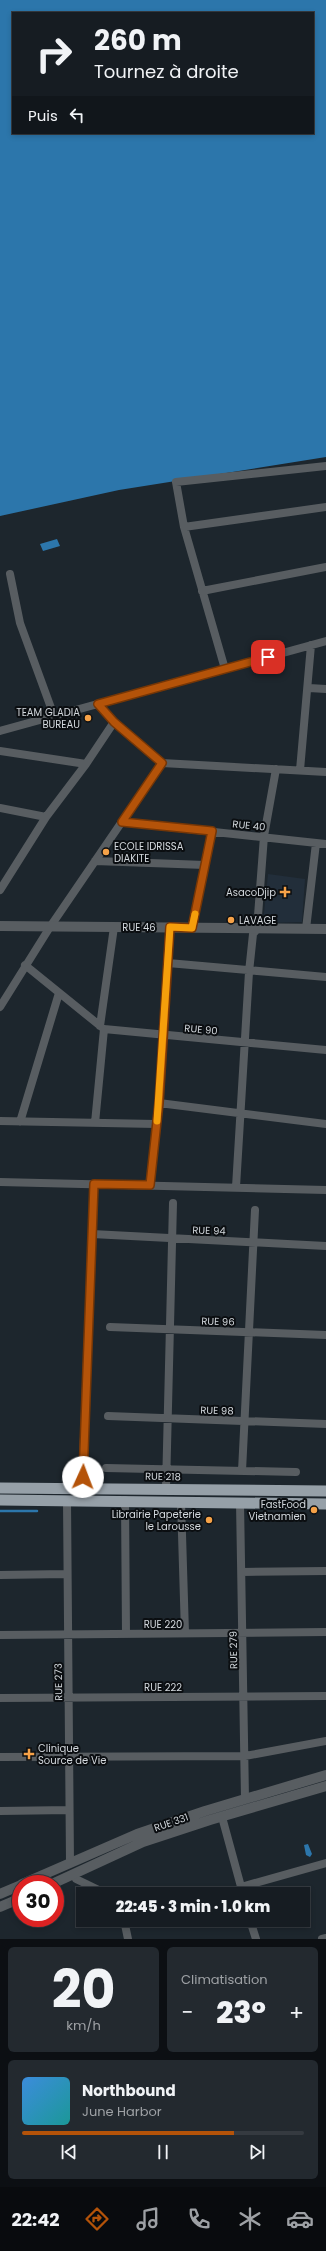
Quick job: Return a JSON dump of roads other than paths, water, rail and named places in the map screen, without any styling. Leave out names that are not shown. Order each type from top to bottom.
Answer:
[{"type":"highway","name":"RUE 218","points":[[0,1488],[82,1487],[326,1491]]},
{"type":"highway","points":[[0,1500],[125,1500],[326,1504]]},
{"type":"street","points":[[225,669],[184,527],[176,482],[326,466]]},
{"type":"street","points":[[184,527],[326,507]]},
{"type":"street","points":[[202,591],[326,567]]},
{"type":"street","points":[[10,574],[20,623],[54,716]]},
{"type":"street","points":[[0,730],[326,642]]},
{"type":"street","points":[[300,770],[312,646]]},
{"type":"street","points":[[309,688],[326,689]]},
{"type":"street","points":[[98,704],[114,722],[162,763],[326,772]]},
{"type":"street","points":[[0,890],[46,817],[86,764],[114,722]]},
{"type":"street","points":[[0,752],[86,764]]},
{"type":"street","points":[[0,1007],[50,927],[162,763]]},
{"type":"street","points":[[236,1187],[249,972],[253,934],[257,929],[264,836],[276,769]]},
{"type":"street","points":[[0,808],[46,817]]},
{"type":"street","name":"RUE 40","points":[[122,822],[264,836],[326,844]]},
{"type":"street","points":[[192,928],[212,831]]},
{"type":"street","points":[[306,929],[316,843]]},
{"type":"street","points":[[95,861],[205,865]]},
{"type":"street","name":"RUE 46","points":[[0,926],[326,929]]},
{"type":"street","points":[[95,1123],[102,1028],[114,927]]},
{"type":"street","points":[[150,1185],[159,1103],[170,927]]},
{"type":"street","points":[[168,963],[249,972],[326,977]]},
{"type":"street","points":[[25,965],[102,1028]]},
{"type":"street","points":[[20,1122],[59,993]]},
{"type":"street","name":"RUE 90","points":[[102,1028],[326,1050]]},
{"type":"street","points":[[159,1103],[326,1124]]},
{"type":"street","points":[[0,1121],[156,1124]]},
{"type":"street","points":[[0,1182],[326,1190]]},
{"type":"street","points":[[82,1487],[94,1184]]},
{"type":"street","points":[[166,1488],[173,1203]]},
{"type":"street","points":[[242,1471],[255,1210]]},
{"type":"street","name":"RUE 94","points":[[92,1234],[326,1246]]},
{"type":"street","name":"RUE 96","points":[[110,1327],[326,1334]]},
{"type":"street","name":"RUE 98","points":[[108,1416],[326,1424]]},
{"type":"street","points":[[106,1468],[296,1472]]},
{"type":"street","name":"RUE 273","points":[[67,1500],[66,1574],[70,1863]]},
{"type":"street","points":[[125,1500],[126,1634]]},
{"type":"street","points":[[181,1501],[185,1633]]},
{"type":"street","name":"RUE 279","points":[[240,1502],[245,1799]]},
{"type":"street","points":[[242,1572],[326,1571]]},
{"type":"street","points":[[0,1575],[66,1574]]},
{"type":"street","name":"RUE 220","points":[[0,1635],[326,1632]]},
{"type":"street","name":"RUE 222","points":[[0,1698],[326,1696]]},
{"type":"street","points":[[0,1757],[245,1756],[326,1741]]},
{"type":"street","name":"RUE 331","points":[[43,1875],[137,1834],[245,1799],[326,1775]]},
{"type":"street","name":"RUE 331","points":[[64,1879],[143,1842],[326,1786]]},
{"type":"street","points":[[0,1811],[69,1810]]},
{"type":"street","points":[[222,1817],[241,1887]]},
{"type":"street","points":[[251,1887],[326,1863]]},
{"type":"street","points":[[74,1874],[76,1879],[93,1887]]},
{"type":"street","name":"RUE 331","points":[[0,1894],[12,1889]]},
{"type":"street","points":[[0,1907],[12,1902]]},
{"type":"street","points":[[125,1927],[128,1939]]},
{"type":"street","points":[[252,1927],[256,1939]]},
{"type":"street","points":[[322,1939],[326,1938]]},
{"type":"water","points":[[0,0],[326,0],[326,457],[119,490],[0,516]]},
{"type":"water","points":[[57,539],[60,546],[43,551],[40,544]]},
{"type":"water","points":[[308,1844],[312,1854],[310,1857],[306,1855],[304,1845]]},
{"type":"waterway","points":[[0,1511],[37,1511]]},
{"type":"place","name":"TEAM GLADIA BUREAU","points":[[88,718]]},
{"type":"place","name":"ECOLE IDRISSA DIAKITE","points":[[106,852]]},
{"type":"place","name":"AsacoDjip","points":[[285,892]]},
{"type":"place","name":"LAVAGE","points":[[231,920]]},
{"type":"place","name":"FastFood Vietnamien","points":[[314,1510]]},
{"type":"place","name":"Librairie Papeterie le Larousse","points":[[209,1520]]},
{"type":"place","name":"Clinique Source de Vie","points":[[29,1754]]}]
